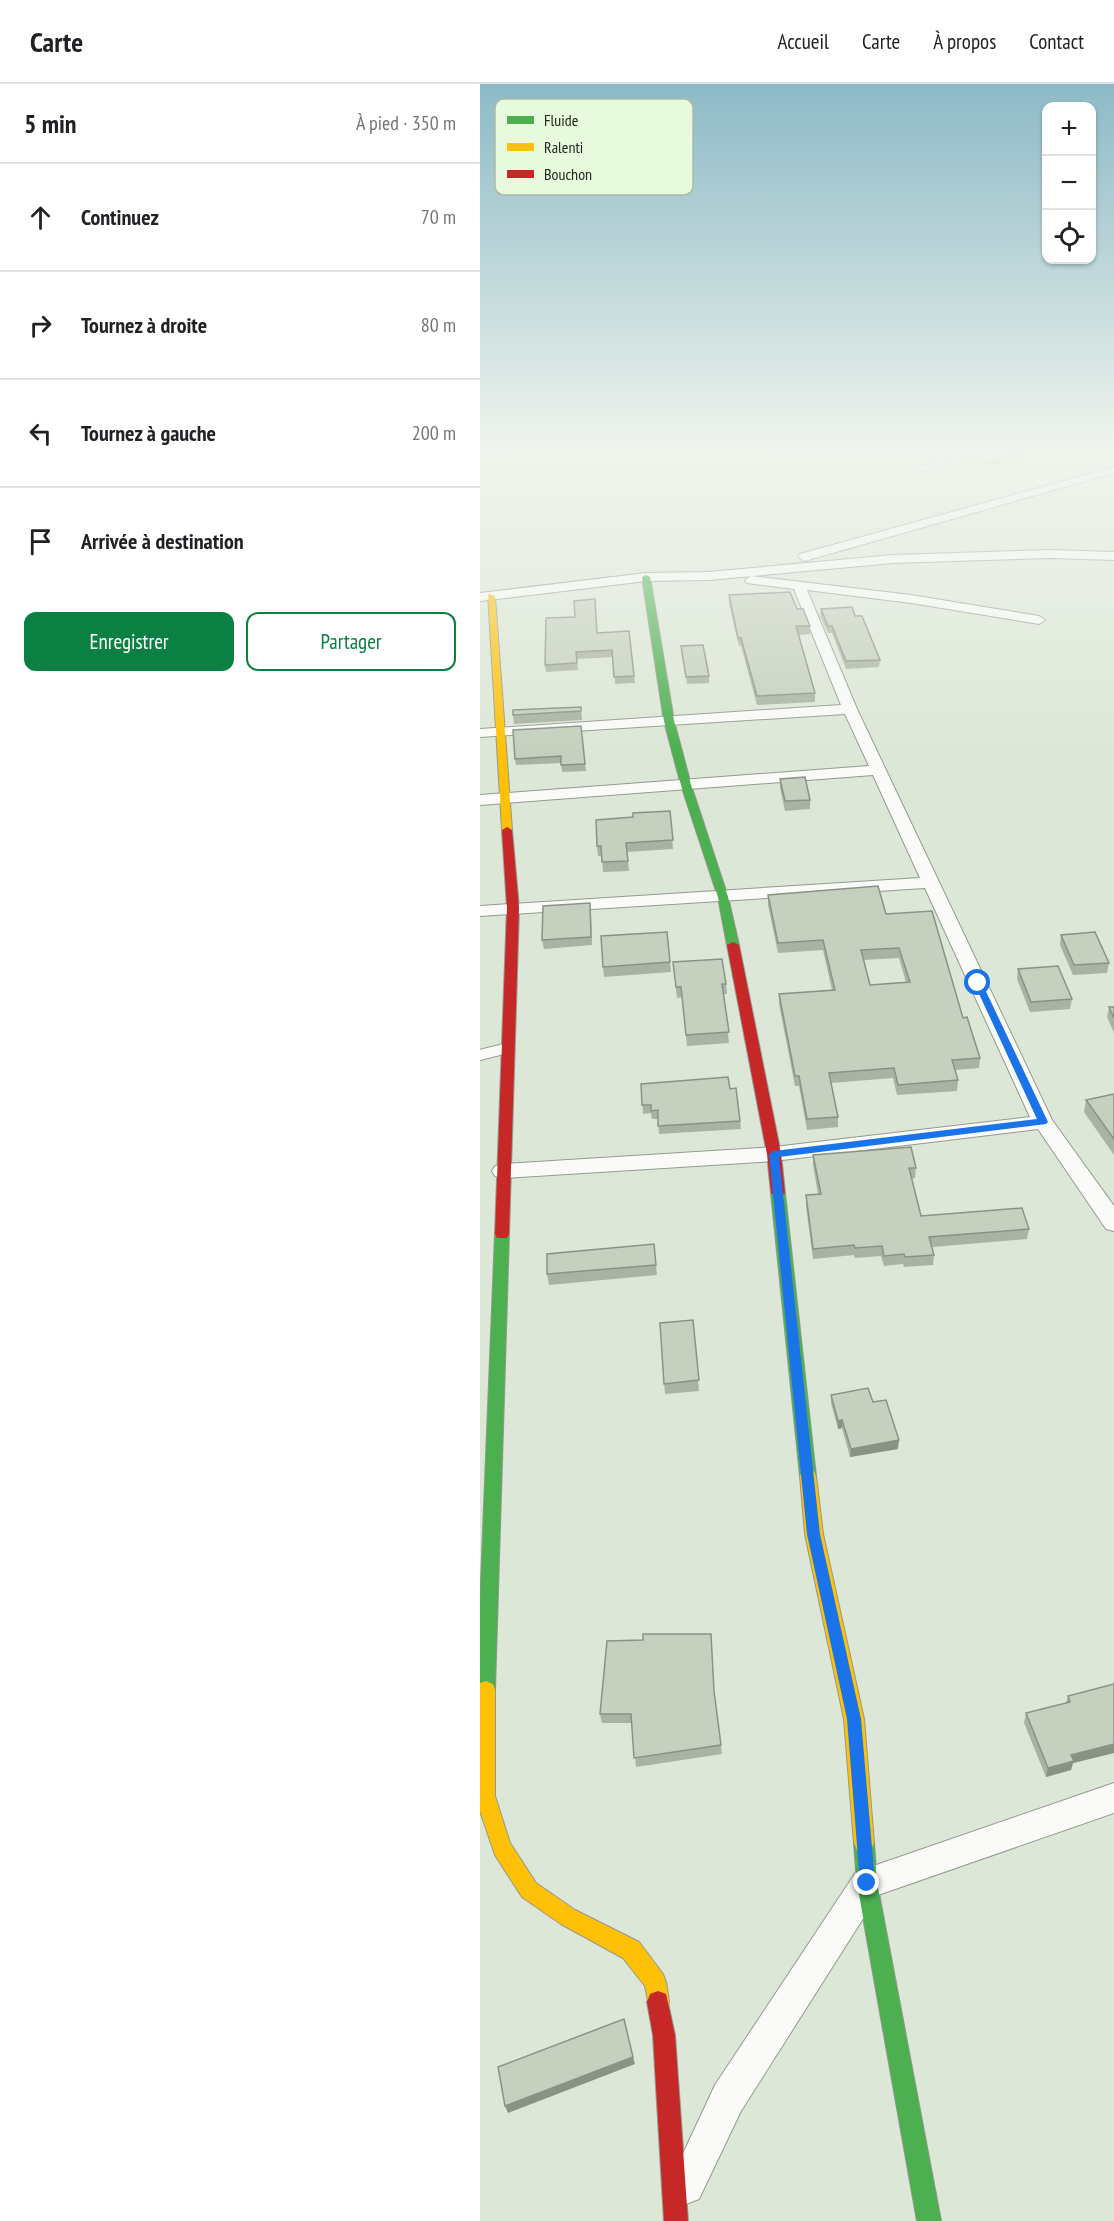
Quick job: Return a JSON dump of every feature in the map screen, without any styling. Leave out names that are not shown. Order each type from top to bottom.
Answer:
[{"type":"street","points":[[742,573],[819,552]]},
{"type":"street","points":[[676,2213],[664,2035],[655,1983],[646,1967],[631,1950],[568,1917],[529,1890],[502,1848],[485,1796],[485,1718],[513,908],[506,799],[485,596],[646,577],[709,576],[930,557],[1051,554],[1114,556]]},
{"type":"street","points":[[709,576],[911,599],[1039,620]]},
{"type":"street","points":[[646,577],[669,721],[686,785],[723,897],[774,1154],[814,1534],[854,1719],[867,1883],[929,2221]]},
{"type":"street","points":[[799,586],[850,709],[1043,1122],[1114,1223]]},
{"type":"street","points":[[480,733],[850,709]]},
{"type":"street","points":[[480,800],[879,770]]},
{"type":"street","points":[[480,911],[932,882]]},
{"type":"street","points":[[503,1172],[774,1154],[1043,1122]]},
{"type":"street","points":[[676,2213],[728,2098],[867,1883],[1114,1798]]},
{"type":"lane","points":[[480,1055],[508,1048]]},
{"type":"building","points":[[790,592],[797,609],[803,609],[810,626],[796,626],[815,693],[757,696],[741,638],[738,638],[729,595]]},
{"type":"building","points":[[595,599],[597,633],[629,631],[634,676],[614,677],[612,650],[576,652],[577,663],[545,665],[546,618],[575,617],[574,601]]},
{"type":"building","points":[[852,607],[855,616],[862,616],[880,660],[846,661],[832,626],[828,626],[821,609]]},
{"type":"building","points":[[703,645],[709,676],[686,677],[681,646]]},
{"type":"building","points":[[581,707],[581,711],[513,715],[513,710]]},
{"type":"building","points":[[581,726],[585,764],[561,765],[561,756],[515,759],[513,730]]},
{"type":"building","points":[[805,777],[810,800],[785,801],[780,779]]},
{"type":"building","points":[[670,811],[673,840],[626,843],[628,861],[602,862],[601,846],[597,846],[596,820],[633,817],[633,813]]},
{"type":"building","points":[[878,886],[886,914],[932,911],[963,1018],[967,1017],[980,1058],[952,1060],[958,1080],[898,1085],[894,1068],[829,1073],[838,1117],[807,1119],[799,1076],[795,1076],[779,994],[835,990],[823,940],[778,943],[768,895]],"holes":[[[899,948],[910,982],[870,985],[861,950]]]},
{"type":"building","points":[[590,903],[591,937],[542,940],[543,906]]},
{"type":"building","points":[[667,932],[670,962],[603,967],[601,936]]},
{"type":"building","points":[[1095,932],[1109,963],[1074,965],[1061,935]]},
{"type":"building","points":[[722,959],[726,984],[722,984],[729,1032],[686,1035],[681,987],[676,987],[673,962]]},
{"type":"building","points":[[1058,966],[1072,999],[1031,1002],[1018,969]]},
{"type":"building","points":[[1109,1007],[1114,1007],[1114,1018]]},
{"type":"building","points":[[728,1077],[730,1089],[736,1088],[740,1121],[658,1126],[658,1110],[651,1111],[651,1105],[642,1105],[641,1084]]},
{"type":"building","points":[[1114,1094],[1114,1139],[1086,1100]]},
{"type":"building","points":[[911,1147],[916,1168],[909,1168],[921,1216],[1022,1208],[1029,1229],[929,1237],[934,1255],[884,1256],[882,1246],[855,1248],[854,1245],[813,1249],[806,1195],[821,1194],[813,1155]]},
{"type":"building","points":[[654,1244],[656,1265],[547,1274],[547,1254]]},
{"type":"building","points":[[693,1320],[699,1380],[664,1384],[660,1323]]},
{"type":"building","points":[[868,1388],[873,1402],[886,1400],[899,1440],[851,1449],[842,1420],[838,1421],[831,1395]]},
{"type":"building","points":[[643,1634],[711,1634],[714,1691],[721,1745],[634,1758],[631,1714],[600,1714],[607,1641],[643,1640]]},
{"type":"building","points":[[1114,1684],[1114,1744],[1071,1755],[1074,1761],[1048,1768],[1026,1713],[1070,1702],[1068,1696]]},
{"type":"building","points":[[624,2019],[633,2057],[505,2106],[498,2067]]},
{"type":"traffic: fast","points":[[646,577],[669,721],[686,785],[723,897],[733,945]]},
{"type":"traffic: fast","points":[[778,1193],[808,1476]]},
{"type":"traffic: fast","points":[[486,1690],[502,1234]]},
{"type":"traffic: fast","points":[[864,1843],[867,1883],[929,2221]]},
{"type":"traffic: slow","points":[[491,596],[507,830]]},
{"type":"traffic: slow","points":[[808,1476],[814,1534],[854,1719],[864,1843]]},
{"type":"traffic: slow","points":[[486,1690],[485,1796],[502,1848],[529,1890],[568,1917],[631,1950],[655,1982],[658,2002]]},
{"type":"traffic: jam","points":[[502,1234],[513,908],[507,830]]},
{"type":"traffic: jam","points":[[733,945],[774,1154],[778,1193]]},
{"type":"traffic: jam","points":[[658,2002],[664,2035],[676,2221]]},
{"type":"route","points":[[867,1883],[854,1719],[814,1534],[774,1154],[1043,1122],[978,983]]}]
